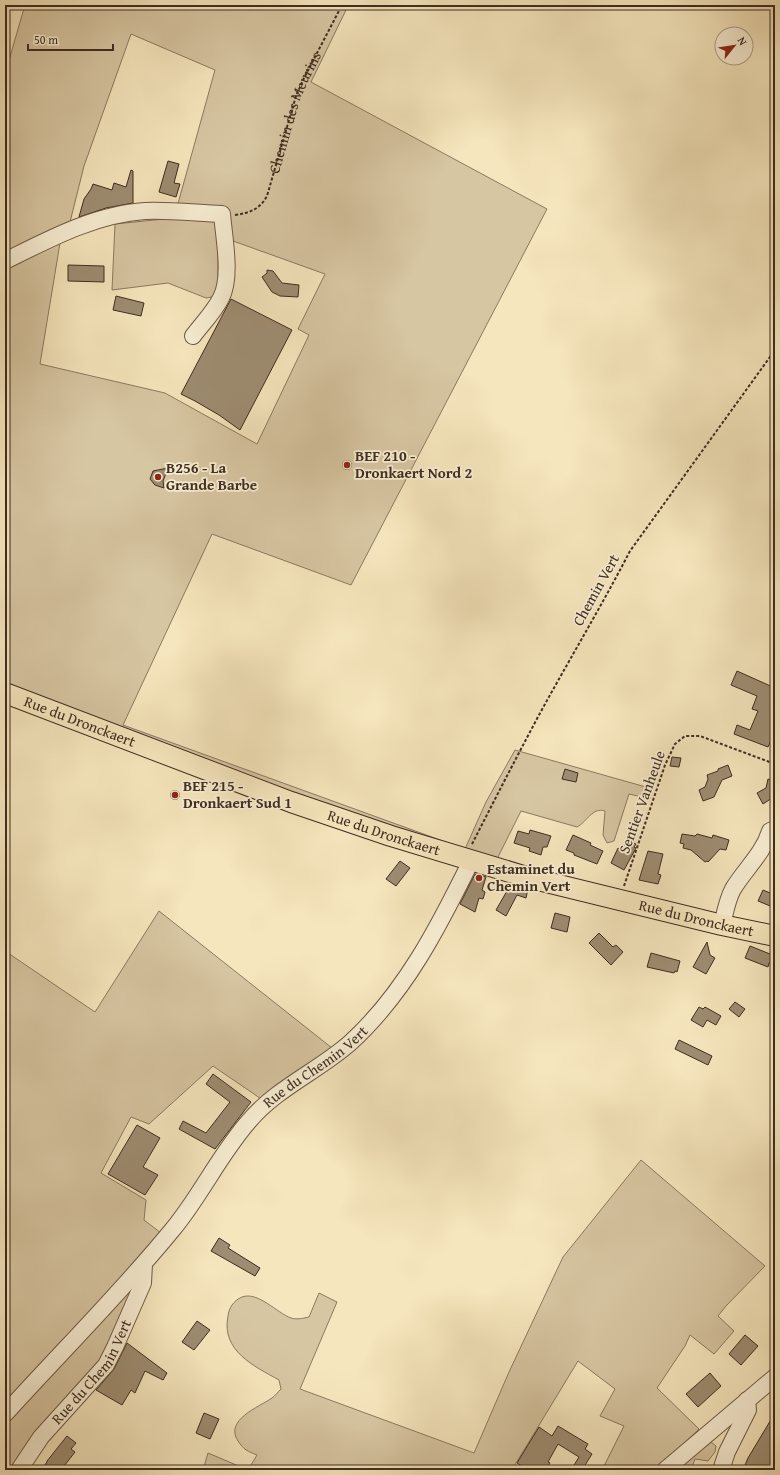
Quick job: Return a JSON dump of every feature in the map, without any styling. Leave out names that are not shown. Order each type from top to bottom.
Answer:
[{"type":"main road","name":"Rue du Dronckaert","points":[[5,693],[302,806],[469,860],[530,878],[619,901],[775,936]]},
{"type":"street","points":[[5,261],[61,234],[118,215],[158,211],[222,214],[226,259],[225,282],[221,298],[193,336]]},
{"type":"street","points":[[722,925],[727,902],[732,890],[764,847],[772,830]]},
{"type":"street","name":"Rue du Chemin Vert","points":[[5,1414],[144,1264],[181,1218],[228,1148],[254,1115],[281,1092],[349,1044],[380,1012],[395,994],[428,942],[469,860]]},
{"type":"street","name":"Rue du Chemin Vert","points":[[19,1470],[41,1437],[106,1365],[143,1283],[144,1264]]},
{"type":"street","points":[[665,1470],[775,1377]]},
{"type":"street","points":[[721,1470],[727,1452],[748,1410],[747,1400]]},
{"type":"path","name":"Chemin des Meurins","points":[[244,214],[251,212],[260,206],[267,196],[296,96],[342,5]]},
{"type":"path","name":"Chemin Vert","points":[[469,860],[471,847],[513,763],[630,551],[775,350]]},
{"type":"path","name":"Sentier Vanheule","points":[[619,901],[665,765],[675,744],[686,736],[700,736],[775,764]]},
{"type":"shaded area","points":[[25,5],[344,5],[347,8],[311,82],[547,209],[351,585],[212,534],[123,725],[465,849],[486,802],[515,750],[653,789],[650,799],[629,794],[614,841],[607,843],[603,835],[605,811],[600,810],[593,813],[577,827],[521,811],[496,861],[5,702],[5,74]],"holes":[[[131,34],[215,70],[174,218],[115,224],[112,290],[168,283],[206,298],[212,297],[218,293],[218,243],[233,241],[325,274],[298,329],[309,335],[257,444],[165,393],[40,364],[60,243],[70,222],[84,166]]]},
{"type":"shaded area","points":[[159,911],[332,1048],[369,1014],[414,953],[400,994],[270,1105],[213,1066],[149,1124],[131,1117],[101,1173],[146,1200],[144,1220],[169,1239],[134,1292],[104,1360],[13,1470],[5,1470],[5,951],[95,1012]]},
{"type":"shaded area","points":[[641,1160],[765,1266],[718,1316],[734,1331],[714,1354],[690,1335],[685,1346],[657,1388],[699,1429],[656,1470],[602,1470],[624,1426],[600,1416],[615,1389],[578,1361],[513,1468],[516,1470],[248,1470],[257,1455],[246,1450],[240,1444],[235,1433],[236,1427],[245,1415],[272,1398],[281,1389],[279,1380],[250,1363],[234,1348],[230,1339],[227,1328],[229,1310],[234,1303],[242,1297],[254,1297],[291,1318],[296,1319],[309,1317],[319,1293],[337,1302],[300,1389],[474,1453],[509,1372],[563,1257]]},
{"type":"shaded area","points":[[711,1442],[716,1446],[715,1452],[708,1461],[695,1459],[691,1469],[702,1470],[676,1470]]},
{"type":"shaded area","points":[[208,1453],[248,1470],[203,1470]]},
{"type":"building","points":[[168,161],[179,164],[174,183],[180,184],[176,197],[159,192]]},
{"type":"building","points":[[131,170],[133,171],[133,203],[106,208],[79,217],[84,199],[93,184],[112,190],[114,183],[126,187]]},
{"type":"building","points":[[68,265],[104,266],[104,282],[68,281]]},
{"type":"building","points":[[267,270],[273,271],[282,283],[299,285],[298,297],[280,296],[272,292],[262,277],[267,273]]},
{"type":"building","points":[[116,296],[144,303],[141,316],[113,310]]},
{"type":"building","points":[[231,299],[292,330],[240,430],[219,415],[181,394]]},
{"type":"building","name":"BEF 210 - Dronkaert Nord 2","points":[[347,460],[352,465],[347,470],[342,465]]},
{"type":"building","name":"B256 - La Grande Barbe","points":[[168,468],[163,481],[164,488],[155,485],[150,479],[153,471]]},
{"type":"building","points":[[737,671],[775,688],[775,732],[768,747],[734,734],[737,725],[750,730],[758,711],[752,709],[757,696],[731,685]]},
{"type":"building","points":[[672,757],[681,758],[679,767],[670,766]]},
{"type":"building","points":[[728,765],[732,776],[722,780],[714,797],[703,801],[699,790],[705,787],[708,779],[707,775]]},
{"type":"building","points":[[565,769],[578,773],[576,782],[562,779]]},
{"type":"building","points":[[768,779],[775,781],[775,796],[763,804],[757,793],[766,788]]},
{"type":"building","name":"BEF 215 - Dronkaert Sud 1","points":[[175,790],[180,795],[175,800],[170,795]]},
{"type":"building","points":[[530,830],[551,836],[547,847],[543,847],[541,855],[529,851],[530,848],[514,843],[518,831],[529,834]]},
{"type":"building","points":[[682,834],[695,836],[697,834],[712,838],[713,835],[729,840],[726,850],[720,849],[708,862],[705,862],[691,850],[683,848],[684,844],[680,843]]},
{"type":"building","points":[[573,835],[591,843],[590,845],[603,851],[597,864],[574,855],[574,853],[566,850]]},
{"type":"building","points":[[627,840],[636,844],[634,847],[636,848],[624,870],[611,863],[618,848],[621,850]]},
{"type":"building","points":[[648,851],[663,854],[658,874],[661,875],[658,884],[639,880]]},
{"type":"building","points":[[400,861],[410,868],[396,886],[386,879]]},
{"type":"building","points":[[475,874],[486,877],[482,890],[485,892],[483,899],[479,898],[475,912],[460,904]]},
{"type":"building","points":[[511,884],[528,889],[526,898],[517,895],[506,916],[496,910]]},
{"type":"building","points":[[763,890],[775,895],[775,908],[758,901]]},
{"type":"building","points":[[555,913],[570,917],[567,932],[551,928]]},
{"type":"building","points":[[599,933],[613,947],[616,945],[623,952],[611,965],[589,943]]},
{"type":"building","points":[[707,942],[710,955],[715,958],[706,974],[693,967]]},
{"type":"building","points":[[750,946],[775,956],[775,965],[769,963],[768,967],[745,958]]},
{"type":"building","points":[[651,953],[680,961],[677,972],[675,971],[674,973],[647,967]]},
{"type":"building","points":[[735,1002],[745,1009],[739,1017],[729,1009]]},
{"type":"building","points":[[699,1007],[703,1009],[705,1007],[721,1016],[716,1025],[707,1020],[703,1027],[691,1020]]},
{"type":"building","points":[[679,1040],[712,1056],[708,1065],[675,1049]]},
{"type":"building","points":[[213,1074],[251,1102],[215,1149],[179,1129],[183,1121],[206,1133],[230,1102],[206,1084]]},
{"type":"building","points":[[137,1125],[160,1138],[143,1167],[158,1175],[145,1195],[108,1174]]},
{"type":"building","points":[[219,1238],[230,1245],[228,1248],[260,1268],[255,1276],[211,1251]]},
{"type":"building","points":[[197,1321],[210,1330],[194,1350],[182,1342]]},
{"type":"building","points":[[745,1335],[758,1346],[741,1365],[729,1354]]},
{"type":"building","points":[[127,1343],[167,1373],[163,1380],[145,1371],[135,1393],[131,1390],[122,1405],[96,1390],[114,1369]]},
{"type":"building","points":[[710,1373],[721,1386],[698,1407],[686,1394]]},
{"type":"building","points":[[204,1413],[219,1419],[210,1439],[196,1433]]},
{"type":"building","points":[[775,1413],[775,1470],[743,1470],[748,1458]]},
{"type":"building","points":[[558,1426],[588,1444],[585,1449],[592,1454],[582,1470],[571,1470],[579,1457],[558,1444],[548,1462],[550,1463],[546,1470],[528,1470],[517,1463],[539,1427],[552,1436]]},
{"type":"building","points":[[67,1436],[76,1443],[71,1449],[75,1452],[61,1470],[50,1470],[44,1466]]},
{"type":"place","name":"BEF 210 - Dronkaert Nord 2","points":[[347,465]]},
{"type":"place","name":"B256 - La Grande Barbe","points":[[158,477]]},
{"type":"place","name":"BEF 215 - Dronkaert Sud 1","points":[[175,795]]},
{"type":"place","name":"Estaminet du Chemin Vert","points":[[479,878]]}]
